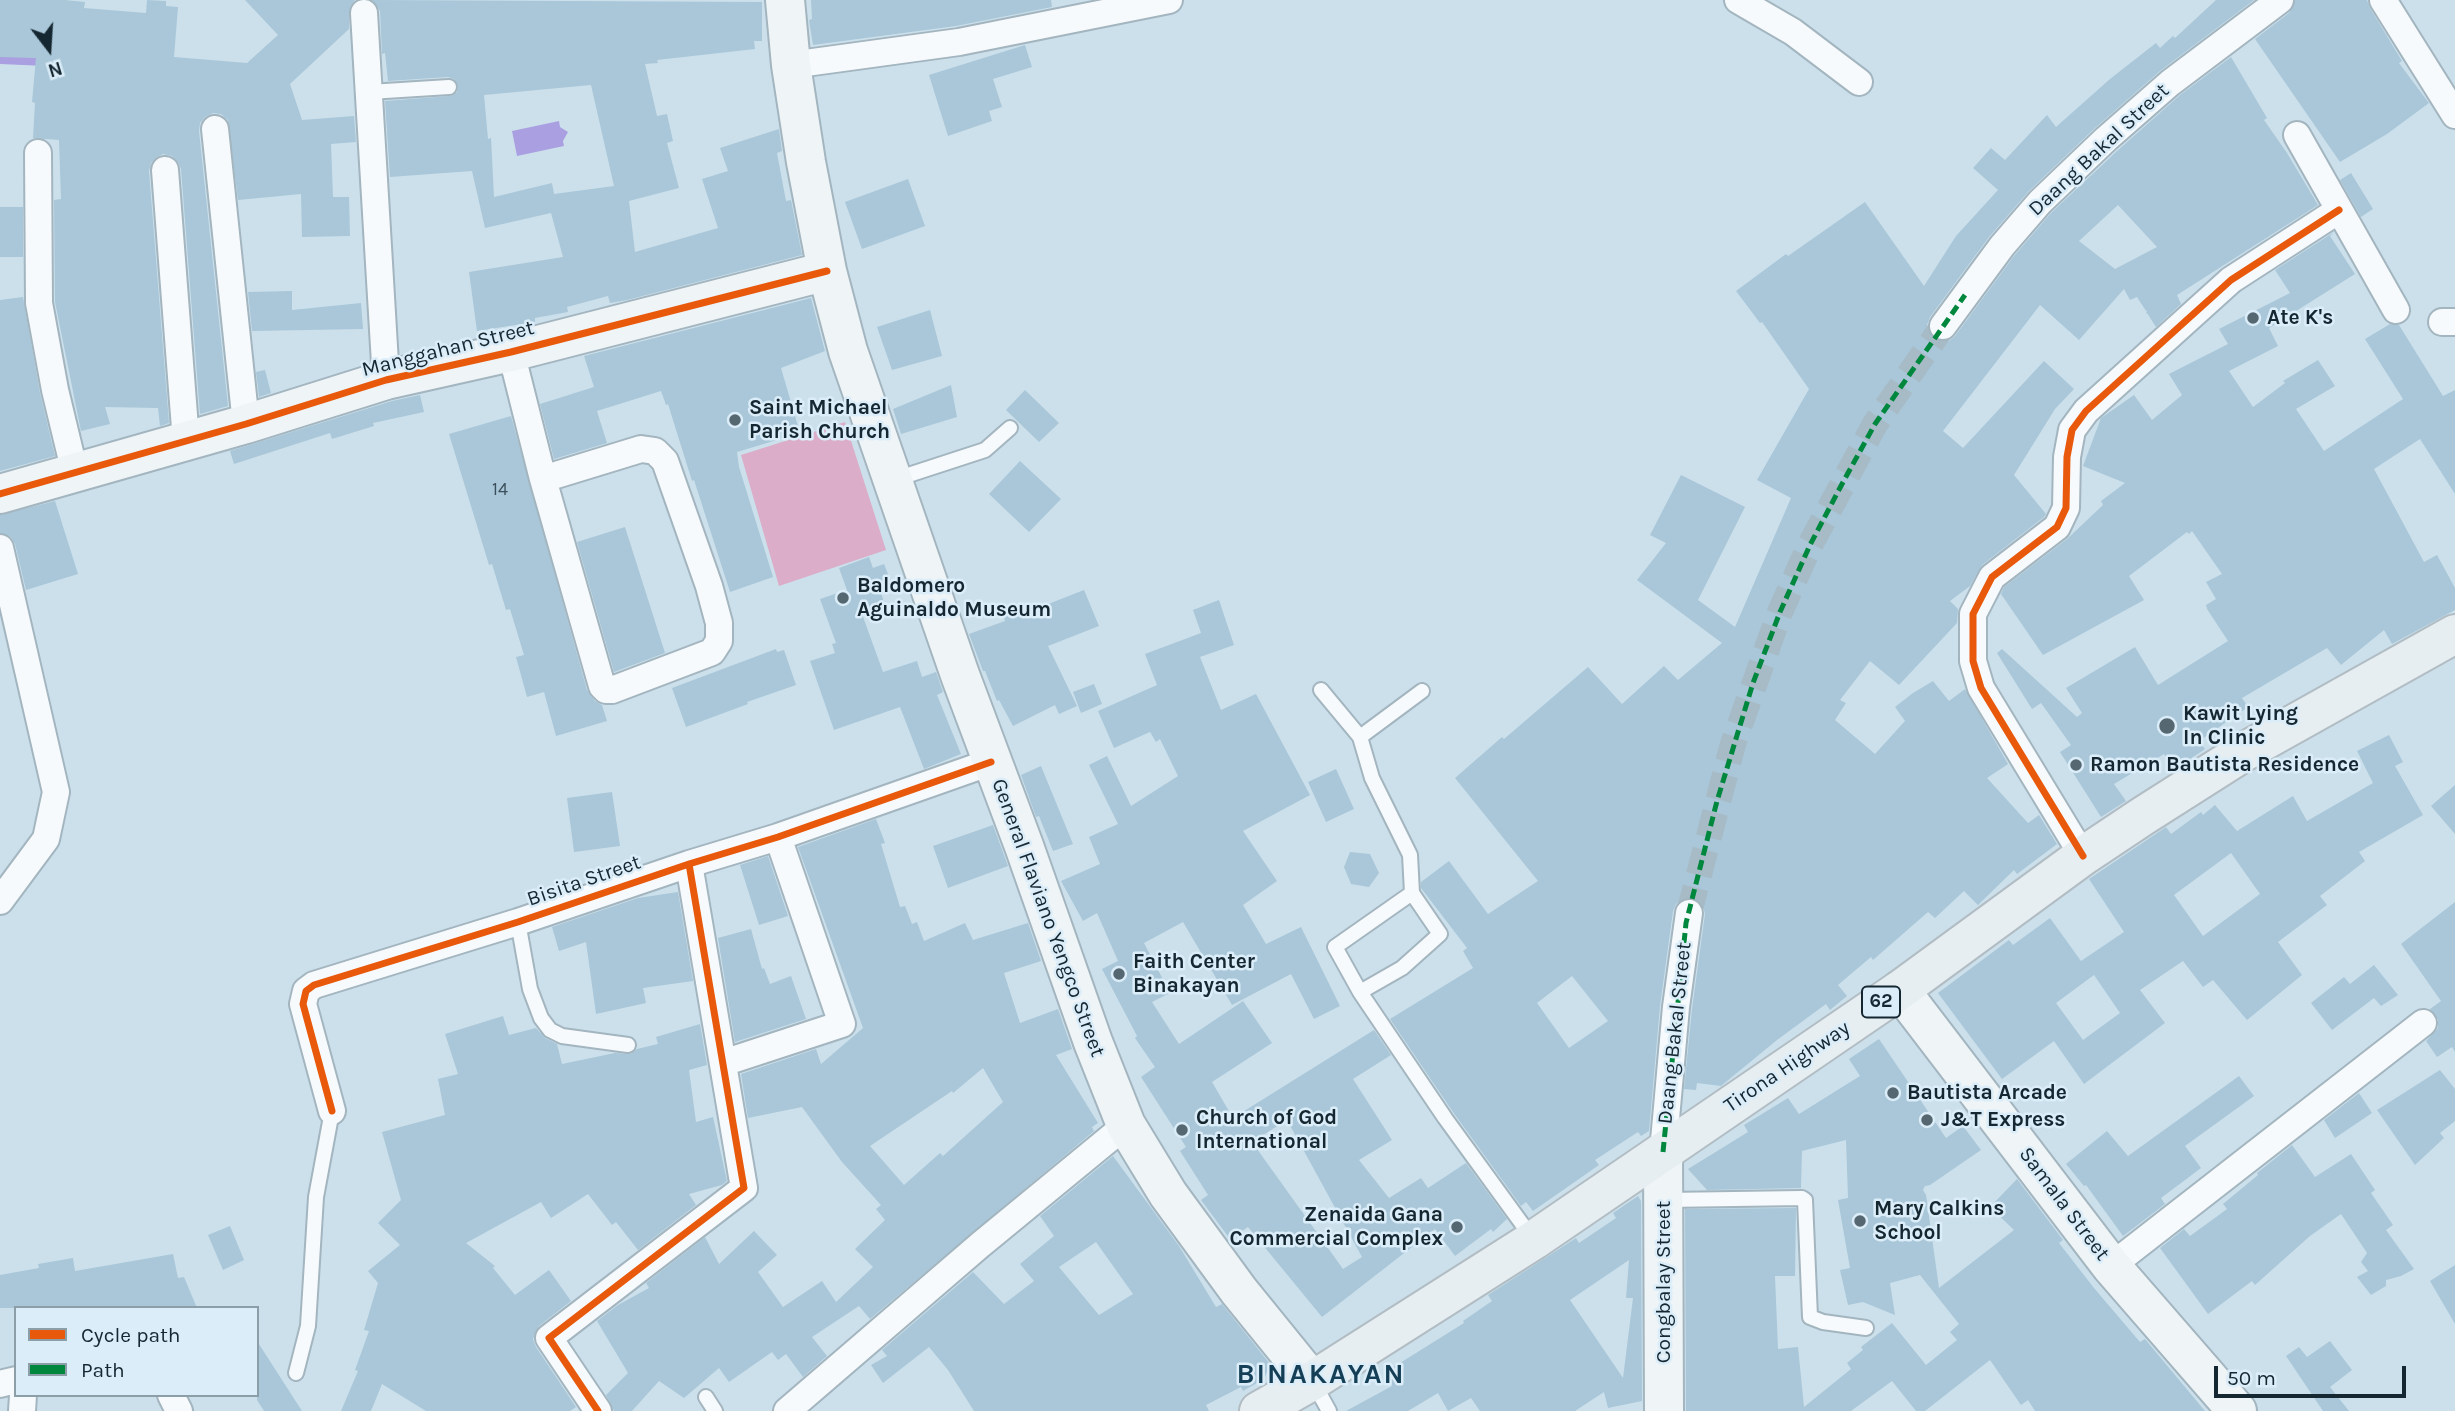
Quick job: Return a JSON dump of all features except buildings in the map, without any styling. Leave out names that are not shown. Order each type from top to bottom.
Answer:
[{"type":"main road","name":"Tirona Highway","points":[[1259,1411],[1321,1396],[1534,1240],[1900,990],[2083,856],[2242,752],[2455,634]]},
{"type":"street","name":"General Flaviano Yengco Street","points":[[785,0],[791,65],[806,162],[827,271],[848,351],[891,480],[1093,1042],[1126,1125],[1168,1194],[1205,1247],[1321,1396]]},
{"type":"street","points":[[791,65],[959,42],[1169,0]]},
{"type":"street","points":[[1738,0],[1793,32],[1859,82]]},
{"type":"street","name":"Daang Bakal Street","points":[[1943,326],[2040,202],[2170,83],[2280,0]]},
{"type":"street","points":[[2384,0],[2455,115]]},
{"type":"street","points":[[364,13],[386,380]]},
{"type":"street","points":[[215,129],[246,424]]},
{"type":"street","points":[[2297,135],[2396,310]]},
{"type":"street","points":[[38,153],[39,303],[57,400],[75,473]]},
{"type":"street","points":[[165,170],[186,441]]},
{"type":"street","points":[[2083,856],[1981,688],[1973,661],[1973,614],[1992,577],[2057,527],[2066,508],[2067,457],[2072,430],[2086,411],[2231,280],[2339,210]]},
{"type":"street","name":"Manggahan Street","points":[[0,494],[246,424],[386,380],[512,352],[827,271]]},
{"type":"street","points":[[512,352],[543,479],[602,686],[606,690],[612,690],[712,652],[719,641],[719,623],[665,461],[654,451],[641,449],[543,479]]},
{"type":"street","points":[[0,548],[56,792],[46,839],[0,901]]},
{"type":"street","name":"Bisita Street","points":[[332,1111],[303,1004],[306,990],[314,985],[518,922],[689,863],[778,837],[991,762]]},
{"type":"street","points":[[723,1063],[842,1024],[778,837]]},
{"type":"street","points":[[598,1411],[549,1338],[744,1188],[689,863]]},
{"type":"street","name":"Daang Bakal Street","points":[[1663,1152],[1676,1007],[1689,913]]},
{"type":"street","name":"Samala Street","points":[[1900,990],[2111,1266],[2237,1411]]},
{"type":"street","points":[[2111,1266],[2423,1023]]},
{"type":"street","points":[[787,1411],[980,1244],[1126,1125]]},
{"type":"street","name":"Congbalay Street","points":[[1663,1152],[1664,1411]]},
{"type":"lane","points":[[369,92],[450,88]]},
{"type":"lane","points":[[891,480],[985,450],[1010,428]]},
{"type":"lane","points":[[1321,690],[1360,737],[1372,778],[1410,855],[1412,893],[1440,934],[1402,968],[1360,992]]},
{"type":"lane","points":[[1360,737],[1422,691]]},
{"type":"lane","points":[[1412,893],[1335,947],[1360,992],[1445,1118],[1534,1240]]},
{"type":"lane","points":[[518,922],[530,989],[541,1018],[550,1030],[562,1036],[628,1045]]},
{"type":"lane","points":[[296,1374],[307,1326],[316,1198],[332,1111]]},
{"type":"lane","points":[[1665,1200],[1802,1198],[1805,1200],[1810,1317],[1823,1322],[1866,1328]]},
{"type":"lane","points":[[706,1397],[715,1411]]},
{"type":"shaded area","points":[[559,121],[560,127],[568,132],[563,141],[564,146],[517,156],[512,131]]},
{"type":"shaded area","points":[[845,422],[886,550],[779,586],[741,455]]},
{"type":"waterway","points":[[0,60],[46,62]]},
{"type":"tunnel","points":[[1689,913],[1733,744],[1780,612],[1810,545],[1875,424],[1943,326]]},
{"type":"marked path","points":[[1663,1152],[1686,923],[1717,801],[1753,683],[1780,612],[1810,545],[1842,484],[1875,424],[1965,295]]},
{"type":"cycle path","points":[[2083,856],[1981,688],[1973,661],[1973,614],[1992,577],[2057,527],[2066,508],[2067,457],[2072,430],[2086,411],[2231,280],[2339,210]]},
{"type":"cycle path","points":[[0,494],[246,424],[386,380],[511,352],[827,271]]},
{"type":"cycle path","points":[[332,1111],[303,1004],[306,991],[314,985],[778,837],[991,762]]},
{"type":"cycle path","points":[[598,1411],[549,1338],[744,1188],[689,864]]},
{"type":"place","name":"Ate K's","points":[[2253,318]]},
{"type":"place","name":"Saint Michael Parish Church","points":[[735,420]]},
{"type":"place","name":"Baldomero Aguinaldo Museum","points":[[843,598]]},
{"type":"place","name":"Kawit Lying In Clinic","points":[[2167,726]]},
{"type":"place","name":"Ramon Bautista Residence","points":[[2076,765]]},
{"type":"place","name":"Faith Center Binakayan","points":[[1119,974]]},
{"type":"place","name":"Bautista Arcade","points":[[1893,1093]]},
{"type":"place","name":"J&T Express","points":[[1927,1120]]},
{"type":"place","name":"Church of God International","points":[[1182,1130]]},
{"type":"place","name":"Mary Calkins School","points":[[1860,1221]]},
{"type":"place","name":"Zenaida Gana Commercial Complex","points":[[1457,1227]]},
{"type":"district","name":"BINAKAYAN","points":[[1321,1375]]}]
